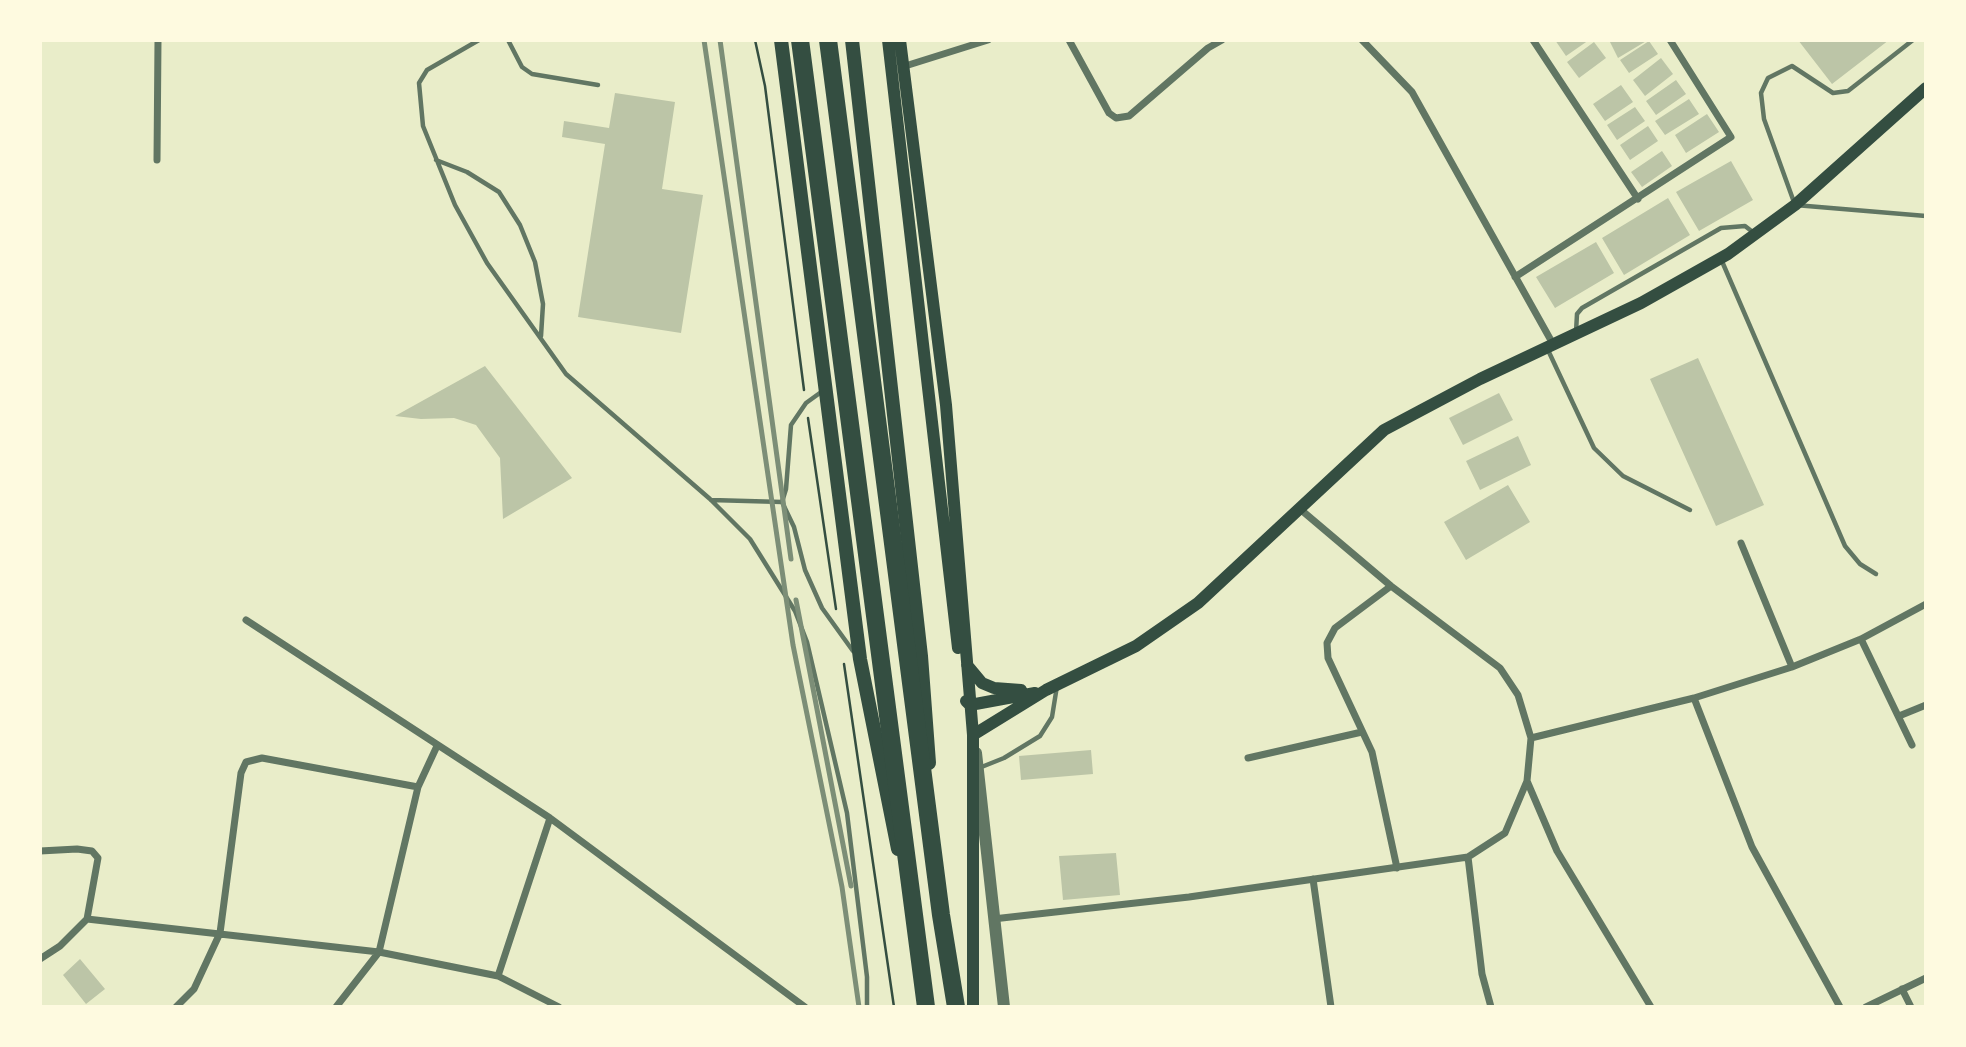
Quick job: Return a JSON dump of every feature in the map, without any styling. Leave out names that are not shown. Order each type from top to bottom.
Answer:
[{"type":"highway","points":[[800,40],[926,1007]]},
{"type":"highway","points":[[828,40],[941,915],[956,1007]]},
{"type":"main road","points":[[852,40],[921,656],[941,915]]},
{"type":"main road","points":[[888,40],[896,69],[946,405],[972,735],[973,1007]]},
{"type":"main road","points":[[900,40],[896,69],[964,699],[970,705]]},
{"type":"main road","points":[[780,43],[827,387],[860,659],[921,967]]},
{"type":"main road","points":[[972,735],[1052,688],[1136,646],[1198,603],[1384,430],[1480,379],[1675,286],[1721,259],[1795,205],[1926,88]]},
{"type":"main road","points":[[967,665],[982,683],[995,688],[1052,688]]},
{"type":"main road","points":[[970,705],[1052,688]]},
{"type":"street","points":[[157,160],[158,40]]},
{"type":"street","points":[[896,69],[988,40]]},
{"type":"street","points":[[1069,40],[1109,113],[1116,118],[1129,116],[1208,48],[1222,40]]},
{"type":"street","points":[[1362,40],[1412,92],[1515,277],[1549,346]]},
{"type":"street","points":[[1532,40],[1638,199]]},
{"type":"street","points":[[1515,277],[1731,137],[1670,40]]},
{"type":"street","points":[[993,919],[1189,897],[1468,858],[1505,832],[1527,780],[1531,738],[1518,695],[1500,668],[1391,586],[1300,509]]},
{"type":"street","points":[[1741,543],[1792,667]]},
{"type":"street","points":[[1391,586],[1335,628],[1327,643],[1328,658],[1372,752],[1397,868]]},
{"type":"street","points":[[1531,738],[1694,698],[1792,667],[1861,639],[1926,604]]},
{"type":"street","points":[[246,620],[437,747],[550,818],[805,1007]]},
{"type":"street","points":[[1861,639],[1912,745]]},
{"type":"street","points":[[1694,698],[1752,847],[1840,1007]]},
{"type":"street","points":[[1899,716],[1926,705]]},
{"type":"street","points":[[1248,758],[1362,732]]},
{"type":"street","points":[[972,735],[979,768],[1004,1007]]},
{"type":"street","points":[[336,1007],[379,952],[418,786],[437,747]]},
{"type":"street","points":[[176,1007],[194,989],[220,933],[241,773],[246,762],[262,758],[418,786]]},
{"type":"street","points":[[1527,780],[1557,852],[1651,1007]]},
{"type":"street","points":[[498,976],[550,818]]},
{"type":"street","points":[[40,851],[77,849],[92,851],[97,858],[88,919],[60,946],[40,959]]},
{"type":"street","points":[[1468,858],[1482,974],[1491,1007]]},
{"type":"street","points":[[1313,879],[1331,1007]]},
{"type":"street","points":[[88,919],[379,952],[498,976],[559,1007]]},
{"type":"street","points":[[1866,1007],[1926,978]]},
{"type":"street","points":[[1902,989],[1911,1007]]},
{"type":"lane","points":[[479,40],[427,70],[419,83],[423,126],[436,160],[455,205],[487,263],[566,374],[710,499],[756,548],[796,611],[807,642],[847,813],[867,977],[867,1007]]},
{"type":"lane","points":[[509,40],[522,67],[533,74],[597,85]]},
{"type":"lane","points":[[1913,40],[1848,92],[1833,93],[1792,66],[1768,78],[1760,93],[1764,119],[1795,205],[1926,216]]},
{"type":"lane","points":[[436,160],[467,172],[499,192],[520,225],[535,262],[542,304],[541,337]]},
{"type":"lane","points":[[1576,333],[1577,314],[1583,308],[1721,228],[1745,226],[1755,235]]},
{"type":"lane","points":[[1721,259],[1845,546],[1860,564],[1877,574]]},
{"type":"lane","points":[[1549,346],[1594,448],[1623,476],[1690,510]]},
{"type":"lane","points":[[827,387],[806,403],[791,425],[786,489],[782,502],[794,527],[804,570],[822,608],[860,659]]},
{"type":"lane","points":[[710,499],[782,502]]},
{"type":"lane","points":[[979,768],[1003,758],[1040,736],[1052,717],[1052,688]]},
{"type":"path","points":[[754,40],[765,86],[806,403],[894,1007]]},
{"type":"building","points":[[1555,40],[1589,40],[1566,56]]},
{"type":"building","points":[[1609,40],[1648,40],[1618,58]]},
{"type":"building","points":[[1798,40],[1889,40],[1832,84]]},
{"type":"building","points":[[1649,41],[1658,54],[1629,73],[1620,60]]},
{"type":"building","points":[[1594,42],[1606,58],[1579,78],[1567,62]]},
{"type":"building","points":[[1661,58],[1673,74],[1645,96],[1633,80]]},
{"type":"building","points":[[1676,80],[1686,94],[1656,115],[1646,101]]},
{"type":"building","points":[[1621,85],[1633,102],[1605,121],[1593,104]]},
{"type":"building","points":[[615,93],[675,102],[662,189],[703,195],[681,333],[578,317],[605,144],[562,137],[564,121],[609,128]]},
{"type":"building","points":[[1689,99],[1699,114],[1665,135],[1655,121]]},
{"type":"building","points":[[1635,107],[1645,121],[1617,140],[1607,125]]},
{"type":"building","points":[[1707,114],[1719,132],[1686,153],[1675,135]]},
{"type":"building","points":[[1648,126],[1658,141],[1630,160],[1620,145]]},
{"type":"building","points":[[1662,151],[1672,166],[1642,187],[1631,172]]},
{"type":"building","points":[[1731,161],[1753,200],[1699,231],[1676,192]]},
{"type":"building","points":[[1668,198],[1690,235],[1624,275],[1602,238]]},
{"type":"building","points":[[1596,242],[1614,273],[1555,308],[1536,277]]},
{"type":"building","points":[[1698,358],[1764,505],[1716,526],[1650,379]]},
{"type":"building","points":[[485,366],[572,478],[503,519],[500,458],[476,425],[454,418],[421,419],[395,416]]},
{"type":"building","points":[[1499,393],[1513,420],[1463,445],[1449,418]]},
{"type":"building","points":[[1518,436],[1531,465],[1480,490],[1466,461]]},
{"type":"building","points":[[1508,485],[1530,522],[1466,560],[1444,522]]},
{"type":"building","points":[[1091,750],[1093,774],[1021,780],[1019,756]]},
{"type":"building","points":[[1116,853],[1120,895],[1063,900],[1059,856]]},
{"type":"building","points":[[80,959],[105,989],[86,1004],[63,975]]},
{"type":"railway","points":[[704,40],[793,645],[842,887],[859,1007]]},
{"type":"railway","points":[[720,40],[791,559]]},
{"type":"railway","points":[[796,600],[851,886]]}]
